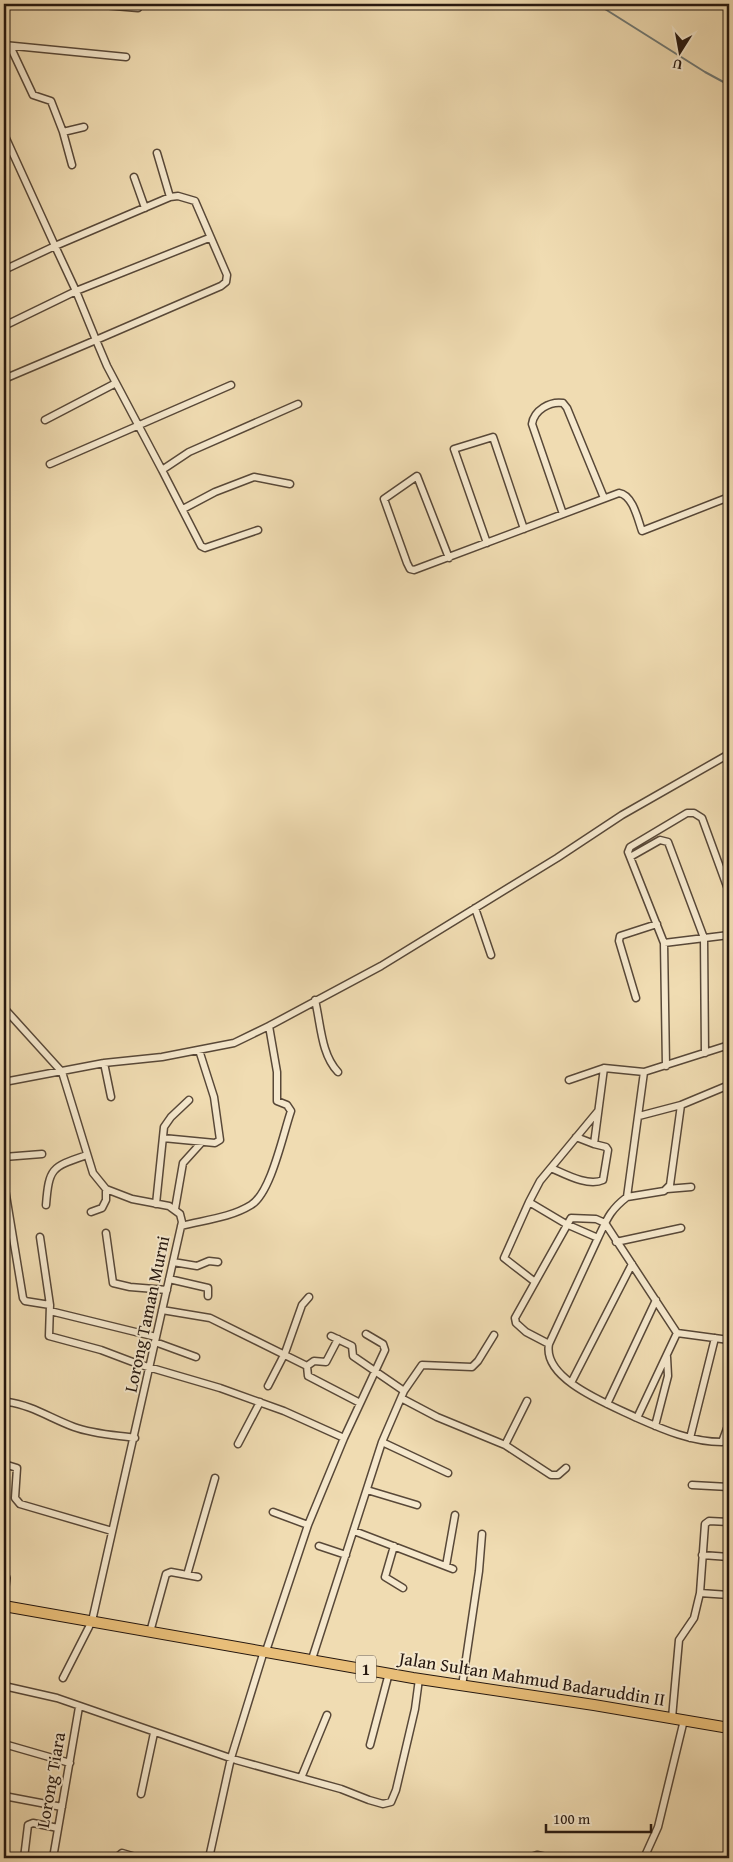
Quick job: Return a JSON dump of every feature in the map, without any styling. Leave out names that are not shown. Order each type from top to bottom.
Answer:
[{"type":"highway","name":"Jalan Sultan Mahmud Badaruddin II","points":[[4,1606],[420,1679],[729,1728]]},
{"type":"street","points":[[91,4],[138,8]]},
{"type":"street","points":[[7,46],[126,57]]},
{"type":"street","points":[[7,46],[33,95],[51,101],[63,132],[72,165]]},
{"type":"street","points":[[63,132],[84,127]]},
{"type":"street","points":[[4,134],[32,191],[116,383],[203,547],[258,530]]},
{"type":"street","points":[[157,153],[170,197]]},
{"type":"street","points":[[134,177],[145,208]]},
{"type":"street","points":[[4,270],[170,197],[178,196],[195,201],[209,238],[227,275],[226,282],[221,286],[4,379]]},
{"type":"street","points":[[4,326],[76,292],[209,238]]},
{"type":"street","points":[[46,420],[116,383]]},
{"type":"street","points":[[50,464],[231,386]]},
{"type":"street","points":[[563,514],[532,424],[536,413],[549,404],[563,403],[567,408],[604,498]]},
{"type":"street","points":[[162,470],[189,452],[298,404]]},
{"type":"street","points":[[487,543],[454,449],[493,437],[524,529]]},
{"type":"street","points":[[449,558],[418,476],[384,499],[407,563],[410,569],[414,570],[449,558],[619,493],[625,495],[642,531],[729,497]]},
{"type":"street","points":[[183,509],[215,492],[254,477],[290,484]]},
{"type":"street","points":[[4,1082],[234,1043],[380,966],[557,858],[622,815],[729,754]]},
{"type":"street","points":[[666,1066],[664,943],[628,852],[630,847],[687,813],[694,813],[702,818],[729,892]]},
{"type":"street","points":[[630,857],[660,840],[668,842],[704,938],[705,1053]]},
{"type":"street","points":[[475,908],[491,955]]},
{"type":"street","points":[[636,998],[619,941],[620,936],[656,924]]},
{"type":"street","points":[[664,943],[729,935]]},
{"type":"street","points":[[315,1000],[322,1026],[326,1054],[329,1063],[338,1072]]},
{"type":"street","points":[[4,1008],[62,1072],[93,1173],[106,1190],[132,1199],[175,1209],[183,1163],[202,1142]]},
{"type":"street","points":[[181,1226],[229,1215],[250,1206],[262,1194],[292,1111],[287,1105],[277,1101],[277,1072],[269,1026]]},
{"type":"street","points":[[569,1080],[604,1068],[644,1072],[729,1044]]},
{"type":"street","points":[[164,1138],[218,1142],[221,1135],[214,1097],[199,1050]]},
{"type":"street","points":[[104,1064],[111,1097]]},
{"type":"street","points":[[594,1144],[604,1068]]},
{"type":"street","points":[[627,1197],[644,1072]]},
{"type":"street","points":[[639,1116],[681,1105],[729,1085]]},
{"type":"street","points":[[156,1204],[164,1127],[189,1100]]},
{"type":"street","points":[[667,1189],[670,1185],[681,1105]]},
{"type":"street","points":[[535,1282],[504,1258],[529,1202],[551,1168],[599,1110]]},
{"type":"street","points":[[551,1168],[573,1178],[598,1182],[603,1180],[608,1150],[606,1147],[576,1137]]},
{"type":"street","points":[[4,1157],[42,1154]]},
{"type":"street","points":[[46,1205],[48,1181],[55,1169],[59,1165],[87,1155]]},
{"type":"street","points":[[4,1183],[5,1199],[25,1301],[156,1340],[196,1357]]},
{"type":"street","points":[[691,1187],[667,1189],[627,1197],[616,1205],[605,1223],[549,1344],[548,1356],[553,1365],[577,1389],[654,1426],[690,1438],[722,1442],[729,1423]]},
{"type":"street","points":[[91,1212],[102,1208],[106,1190]]},
{"type":"street","points":[[529,1202],[566,1224],[598,1238]]},
{"type":"street","name":"Lorong Taman Murni","points":[[63,1678],[92,1621],[151,1367],[181,1226],[180,1214],[175,1209]]},
{"type":"street","points":[[549,1344],[526,1332],[516,1323],[516,1318],[566,1224],[571,1218],[576,1217],[605,1223],[677,1333]]},
{"type":"street","points":[[616,1242],[681,1228]]},
{"type":"street","points":[[106,1233],[113,1283],[130,1287],[167,1290]]},
{"type":"street","points":[[40,1238],[50,1308],[49,1336],[84,1345],[260,1402],[322,1426],[344,1438]]},
{"type":"street","points":[[173,1262],[197,1266],[209,1261],[218,1262]]},
{"type":"street","points":[[571,1383],[632,1264]]},
{"type":"street","points":[[169,1279],[208,1288],[208,1296]]},
{"type":"street","points":[[268,1386],[285,1353],[298,1313],[309,1297]]},
{"type":"street","points":[[607,1404],[656,1300]]},
{"type":"street","points":[[162,1310],[210,1318],[285,1353],[307,1366]]},
{"type":"street","points":[[677,1333],[729,1340]]},
{"type":"street","points":[[637,1418],[677,1333]]},
{"type":"street","points":[[209,1858],[231,1758],[308,1525],[385,1346],[366,1334]]},
{"type":"street","points":[[312,1659],[322,1622],[354,1532],[382,1442],[404,1390],[422,1365],[472,1366],[478,1361],[494,1335]]},
{"type":"street","points":[[331,1336],[352,1346],[353,1356],[404,1390]]},
{"type":"street","points":[[690,1438],[715,1338]]},
{"type":"street","points":[[307,1366],[314,1361],[326,1362],[338,1339]]},
{"type":"street","points":[[654,1426],[668,1376],[667,1357]]},
{"type":"street","points":[[307,1366],[308,1376],[360,1403]]},
{"type":"street","points":[[401,1398],[437,1417],[505,1445],[551,1475],[558,1476],[566,1468]]},
{"type":"street","points":[[505,1445],[527,1401]]},
{"type":"street","points":[[4,1404],[8,1402],[23,1406],[75,1427],[102,1434],[135,1438]]},
{"type":"street","points":[[238,1444],[260,1402]]},
{"type":"street","points":[[382,1442],[448,1473]]},
{"type":"street","points":[[4,1464],[17,1468],[15,1498],[20,1504],[112,1531]]},
{"type":"street","points":[[187,1575],[215,1478]]},
{"type":"street","points":[[692,1485],[729,1487]]},
{"type":"street","points":[[367,1490],[417,1505]]},
{"type":"street","points":[[272,1512],[308,1525]]},
{"type":"street","points":[[446,1566],[455,1515]]},
{"type":"street","points":[[672,1718],[679,1640],[694,1618],[700,1593],[706,1522],[729,1522]]},
{"type":"street","points":[[354,1532],[453,1569]]},
{"type":"street","points":[[462,1686],[479,1571],[482,1534]]},
{"type":"street","points":[[319,1546],[346,1555]]},
{"type":"street","points":[[394,1546],[385,1577],[403,1588]]},
{"type":"street","points":[[702,1555],[729,1557]]},
{"type":"street","points":[[150,1632],[166,1574],[171,1572],[198,1577]]},
{"type":"street","points":[[4,1577],[6,1578],[4,1595]]},
{"type":"street","points":[[700,1593],[729,1595]]},
{"type":"street","points":[[370,1744],[389,1673]]},
{"type":"street","points":[[4,1686],[58,1698],[79,1707],[231,1758],[384,1804],[391,1802],[415,1709],[420,1679]]},
{"type":"street","name":"Lorong Tiara","points":[[53,1858],[79,1707]]},
{"type":"street","points":[[301,1778],[327,1715]]},
{"type":"street","points":[[644,1858],[658,1826],[684,1720]]},
{"type":"street","points":[[141,1794],[154,1732]]},
{"type":"street","points":[[4,1744],[70,1763]]},
{"type":"street","points":[[4,1796],[62,1807]]},
{"type":"street","points":[[24,1858],[28,1825],[33,1823],[58,1828]]},
{"type":"street","points":[[116,1858],[122,1853],[138,1858]]},
{"type":"street","points":[[528,1858],[537,1855],[551,1858]]},
{"type":"waterway","points":[[597,4],[729,85]]}]
